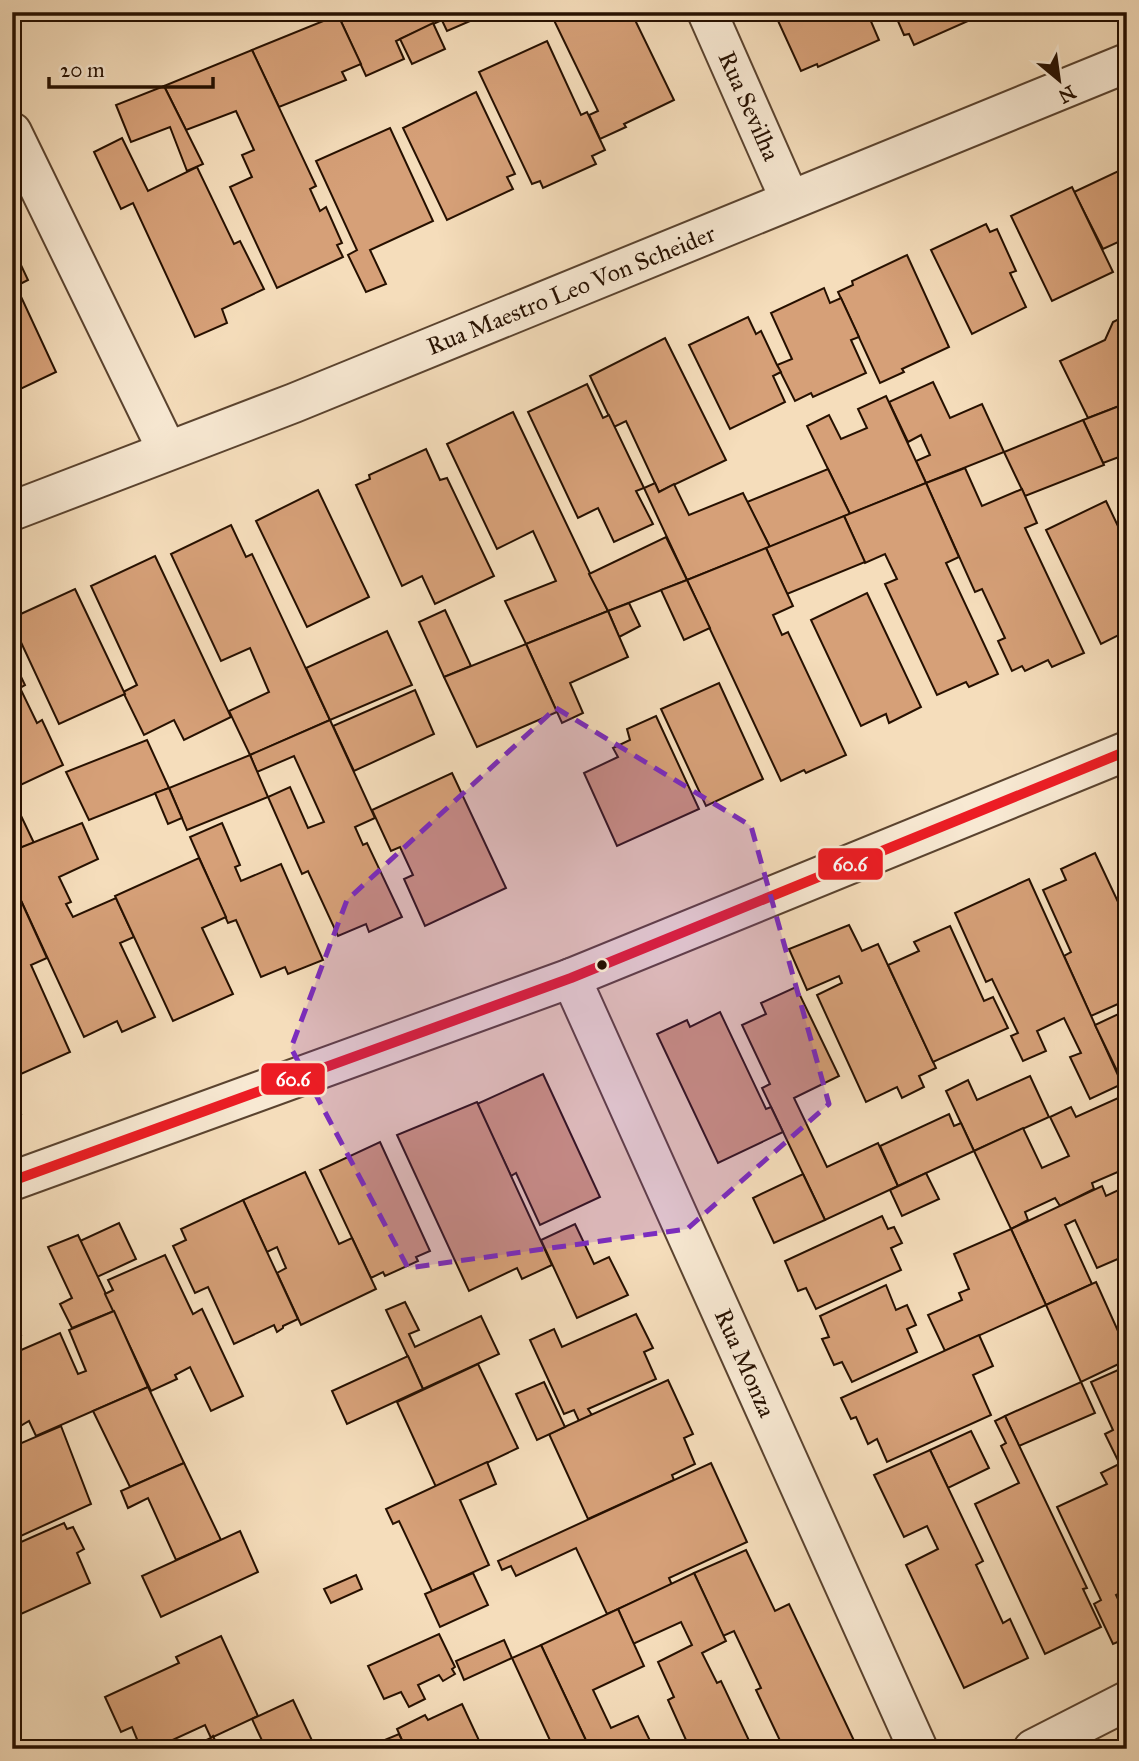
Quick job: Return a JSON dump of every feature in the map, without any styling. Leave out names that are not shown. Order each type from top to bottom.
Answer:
[{"type":"street","name":"Rua Sevilha","points":[[707,12],[790,200]]},
{"type":"street","name":"Rua Maestro Leo Von Scheider","points":[[12,511],[293,403],[1127,63]]},
{"type":"street","points":[[12,132],[167,450]]},
{"type":"street","points":[[12,1181],[571,978],[1124,759]]},
{"type":"street","name":"Rua Monza","points":[[571,978],[918,1749]]},
{"type":"street","points":[[1033,1749],[1127,1701]]},
{"type":"highlighted area","points":[[556,708],[751,826],[829,1104],[687,1229],[408,1268],[291,1048],[347,900]]},
{"type":"building","points":[[346,12],[438,12],[442,20],[396,41],[404,59],[366,76],[338,15]]},
{"type":"building","points":[[438,12],[491,12],[447,31]]},
{"type":"building","points":[[550,12],[645,12],[646,15],[635,20],[674,100],[600,139],[589,115],[598,111]]},
{"type":"building","points":[[774,12],[867,12],[879,40],[818,67],[817,64],[801,71]]},
{"type":"building","points":[[894,12],[964,12],[968,21],[914,45],[909,34],[904,35]]},
{"type":"building","points":[[338,15],[361,64],[342,72],[346,80],[279,107],[252,50]]},
{"type":"building","points":[[433,23],[445,49],[412,64],[400,39]]},
{"type":"building","points":[[547,41],[581,115],[587,112],[605,150],[592,156],[596,164],[543,188],[540,181],[532,184],[479,72]]},
{"type":"building","points":[[252,50],[316,186],[310,189],[320,211],[326,207],[342,243],[337,245],[343,257],[277,288],[230,187],[252,177],[242,155],[254,150],[236,111],[186,130],[164,86]]},
{"type":"building","points":[[164,86],[203,164],[187,171],[170,127],[131,142],[116,105]]},
{"type":"building","points":[[476,92],[515,174],[507,177],[513,189],[447,220],[403,128]]},
{"type":"building","points":[[390,128],[433,221],[370,250],[386,284],[366,292],[348,255],[357,250],[316,161]]},
{"type":"building","points":[[122,138],[148,191],[197,167],[234,244],[240,241],[264,289],[222,309],[227,323],[195,337],[133,203],[121,209],[94,152]]},
{"type":"building","points":[[1127,167],[1127,261],[1118,242],[1103,249],[1074,192]]},
{"type":"building","points":[[1072,187],[1113,272],[1052,301],[1011,216]]},
{"type":"building","points":[[986,224],[990,232],[997,229],[1016,271],[1010,273],[1026,307],[972,334],[931,250]]},
{"type":"building","points":[[12,246],[28,280],[16,286],[56,372],[12,393]]},
{"type":"building","points":[[907,255],[949,347],[902,369],[904,372],[880,383],[838,292],[853,285],[852,281]]},
{"type":"building","points":[[824,288],[830,303],[841,298],[859,337],[851,340],[866,373],[813,397],[811,393],[795,401],[777,365],[792,359],[771,313]]},
{"type":"building","points":[[1127,315],[1127,403],[1088,418],[1060,361],[1105,340],[1113,322]]},
{"type":"building","points":[[748,317],[756,334],[761,331],[781,372],[773,376],[785,402],[730,429],[689,345]]},
{"type":"building","points":[[665,338],[726,460],[659,492],[626,421],[614,427],[590,376]]},
{"type":"building","points":[[933,382],[950,418],[982,404],[1004,452],[926,483],[916,461],[930,455],[921,435],[908,442],[889,402]]},
{"type":"building","points":[[587,384],[603,418],[609,415],[644,488],[636,491],[653,524],[614,542],[598,508],[578,518],[528,412]]},
{"type":"building","points":[[886,396],[926,483],[850,514],[807,426],[829,415],[841,439],[867,428],[858,409]]},
{"type":"building","points":[[1127,403],[1127,454],[1103,463],[1083,420]]},
{"type":"building","points":[[513,412],[608,611],[526,644],[505,601],[556,581],[533,531],[497,549],[447,444]]},
{"type":"building","points":[[1083,420],[1104,465],[1025,496],[1004,452]]},
{"type":"building","points":[[426,449],[440,480],[447,478],[494,576],[435,604],[422,576],[402,586],[356,485],[370,479],[369,475]]},
{"type":"building","points":[[965,468],[982,506],[1022,489],[1037,523],[1025,528],[1084,653],[1052,667],[1048,660],[1025,671],[1022,666],[1012,671],[998,641],[1005,638],[982,589],[975,592],[926,483]]},
{"type":"building","points":[[828,469],[850,514],[770,547],[747,502]]},
{"type":"building","points":[[655,483],[659,492],[674,484],[689,515],[743,493],[770,547],[687,580],[644,488]]},
{"type":"building","points":[[926,483],[959,557],[946,563],[998,674],[969,687],[966,682],[937,695],[885,584],[897,579],[885,554],[865,563],[844,516]]},
{"type":"building","points":[[318,490],[369,597],[307,627],[256,521]]},
{"type":"building","points":[[1106,501],[1127,545],[1127,631],[1101,644],[1046,530]]},
{"type":"building","points":[[844,516],[865,562],[787,594],[766,548]]},
{"type":"building","points":[[231,525],[246,557],[252,554],[330,720],[250,755],[229,711],[269,692],[250,648],[221,661],[171,554]]},
{"type":"building","points":[[666,537],[687,580],[608,611],[589,574]]},
{"type":"building","points":[[766,548],[793,606],[773,615],[782,635],[788,632],[846,755],[781,781],[687,580]]},
{"type":"building","points":[[155,556],[231,717],[184,740],[174,720],[144,735],[123,692],[137,685],[91,586]]},
{"type":"building","points":[[687,580],[710,628],[684,640],[661,590]]},
{"type":"building","points":[[75,589],[125,694],[59,724],[12,618]]},
{"type":"building","points":[[867,593],[921,707],[889,723],[886,714],[861,726],[811,620]]},
{"type":"building","points":[[629,603],[640,626],[619,637],[608,611]]},
{"type":"building","points":[[445,610],[471,666],[444,677],[419,622]]},
{"type":"building","points":[[608,611],[628,657],[570,683],[583,713],[562,723],[526,644]]},
{"type":"building","points":[[387,631],[412,685],[330,720],[306,668]]},
{"type":"building","points":[[526,644],[557,712],[477,747],[444,677]]},
{"type":"building","points":[[12,658],[25,685],[20,688],[37,723],[42,720],[63,765],[12,789]]},
{"type":"building","points":[[719,683],[763,779],[706,806],[661,709]]},
{"type":"building","points":[[415,690],[434,734],[354,771],[333,726]]},
{"type":"building","points":[[656,716],[699,809],[617,846],[584,773],[618,757],[613,748],[630,740],[627,729]]},
{"type":"building","points":[[330,720],[375,818],[355,827],[363,845],[367,843],[402,917],[369,932],[366,924],[338,936],[308,871],[302,874],[268,797],[290,787],[308,828],[324,822],[294,756],[257,772],[250,755]]},
{"type":"building","points":[[147,740],[169,788],[89,820],[66,772]]},
{"type":"building","points":[[250,755],[268,797],[187,830],[169,788]]},
{"type":"building","points":[[452,773],[506,888],[425,926],[404,879],[413,875],[400,847],[391,851],[372,810]]},
{"type":"building","points":[[169,788],[182,818],[168,824],[155,793]]},
{"type":"building","points":[[12,797],[34,843],[12,851]]},
{"type":"building","points":[[82,823],[98,859],[59,877],[71,902],[66,904],[73,917],[116,898],[134,937],[120,943],[155,1017],[122,1032],[117,1021],[84,1037],[12,881],[12,851]]},
{"type":"building","points":[[222,823],[240,865],[235,867],[241,881],[281,864],[323,960],[288,974],[285,967],[261,977],[236,920],[228,923],[190,837]]},
{"type":"building","points":[[1095,853],[1127,921],[1127,967],[1122,969],[1127,979],[1127,1000],[1091,1016],[1064,956],[1071,952],[1043,890],[1066,880],[1061,869]]},
{"type":"building","points":[[199,858],[226,917],[202,928],[233,994],[173,1021],[115,896]]},
{"type":"building","points":[[1029,879],[1122,1084],[1090,1099],[1070,1057],[1081,1053],[1064,1018],[1037,1031],[1046,1051],[1023,1061],[1011,1036],[1018,1033],[992,979],[986,982],[955,913]]},
{"type":"building","points":[[12,881],[47,958],[31,965],[70,1052],[12,1078]]},
{"type":"building","points":[[849,925],[862,951],[878,944],[936,1068],[919,1076],[924,1087],[902,1098],[897,1087],[866,1102],[817,995],[842,983],[839,976],[807,990],[789,949]]},
{"type":"building","points":[[950,926],[984,1001],[993,997],[1008,1028],[933,1062],[888,965],[919,951],[914,942]]},
{"type":"building","points":[[796,987],[839,1076],[794,1098],[827,1167],[878,1143],[898,1186],[825,1220],[762,1088],[770,1084],[742,1025],[766,1014],[761,1003]]},
{"type":"building","points":[[1127,1010],[1127,1074],[1120,1077],[1095,1025]]},
{"type":"building","points":[[720,1012],[766,1109],[771,1107],[783,1132],[718,1163],[657,1034],[687,1020],[690,1027]]},
{"type":"building","points":[[543,1074],[600,1197],[540,1225],[516,1173],[511,1176],[477,1104]]},
{"type":"building","points":[[1030,1076],[1049,1117],[974,1151],[946,1091],[968,1080],[977,1100]]},
{"type":"building","points":[[1127,1094],[1127,1168],[1092,1183],[1094,1189],[1060,1206],[1055,1198],[1025,1212],[1028,1220],[1011,1229],[974,1151],[1023,1128],[1042,1168],[1069,1156],[1050,1117],[1071,1107],[1076,1117]]},
{"type":"building","points":[[12,1095],[21,1114],[12,1118]]},
{"type":"building","points":[[477,1102],[552,1265],[522,1279],[517,1268],[469,1291],[397,1135]]},
{"type":"building","points":[[949,1114],[954,1126],[961,1123],[974,1151],[898,1186],[880,1146]]},
{"type":"building","points":[[380,1142],[430,1251],[416,1257],[418,1261],[385,1276],[383,1272],[371,1278],[320,1170]]},
{"type":"building","points":[[305,1172],[339,1244],[352,1238],[376,1289],[301,1325],[277,1273],[286,1268],[277,1247],[267,1252],[243,1200]]},
{"type":"building","points":[[926,1173],[939,1199],[902,1216],[890,1190]]},
{"type":"building","points":[[803,1174],[825,1220],[774,1243],[753,1198]]},
{"type":"building","points":[[1102,1186],[1106,1196],[1127,1186],[1127,1255],[1097,1268],[1075,1220],[1065,1225],[1092,1284],[1046,1305],[1011,1229]]},
{"type":"building","points":[[243,1200],[298,1319],[277,1332],[274,1325],[234,1344],[208,1287],[195,1293],[173,1246],[186,1240],[181,1229]]},
{"type":"building","points":[[882,1216],[888,1229],[894,1227],[902,1243],[891,1248],[901,1270],[816,1309],[806,1288],[798,1291],[785,1261]]},
{"type":"building","points":[[119,1223],[136,1259],[97,1277],[80,1241]]},
{"type":"building","points":[[575,1224],[594,1264],[609,1257],[628,1295],[577,1318],[541,1240]]},
{"type":"building","points":[[1011,1229],[1046,1305],[945,1351],[928,1315],[962,1300],[959,1293],[969,1289],[954,1254]]},
{"type":"building","points":[[78,1235],[114,1311],[72,1328],[60,1304],[72,1298],[48,1247]]},
{"type":"building","points":[[165,1255],[193,1314],[202,1309],[243,1396],[211,1411],[190,1367],[175,1375],[177,1379],[151,1391],[105,1294],[113,1290],[108,1280]]},
{"type":"building","points":[[1096,1282],[1122,1340],[1127,1338],[1127,1360],[1081,1382],[1046,1305]]},
{"type":"building","points":[[886,1285],[896,1310],[907,1305],[916,1325],[907,1329],[917,1352],[852,1382],[842,1362],[834,1365],[822,1339],[829,1337],[820,1316]]},
{"type":"building","points":[[405,1302],[419,1330],[409,1334],[415,1347],[481,1316],[499,1354],[423,1389],[386,1310]]},
{"type":"building","points":[[114,1311],[148,1387],[36,1436],[29,1421],[12,1431],[12,1354],[60,1333],[78,1374],[86,1371],[69,1330]]},
{"type":"building","points":[[12,1312],[21,1335],[12,1338]]},
{"type":"building","points":[[636,1314],[653,1348],[644,1352],[656,1379],[588,1409],[592,1415],[579,1421],[574,1410],[564,1414],[530,1340],[554,1329],[562,1347]]},
{"type":"building","points":[[979,1335],[993,1366],[973,1375],[991,1415],[887,1462],[877,1439],[868,1444],[856,1417],[851,1419],[841,1398]]},
{"type":"building","points":[[408,1356],[423,1389],[347,1424],[332,1391]]},
{"type":"building","points":[[478,1364],[518,1448],[436,1487],[397,1402]]},
{"type":"building","points":[[1127,1366],[1127,1479],[1105,1434],[1113,1430],[1091,1382]]},
{"type":"building","points":[[668,1380],[693,1434],[684,1438],[695,1464],[672,1475],[674,1480],[588,1519],[549,1434]]},
{"type":"building","points":[[544,1382],[565,1427],[537,1440],[516,1394]]},
{"type":"building","points":[[1081,1382],[1095,1413],[1019,1446],[1005,1416]]},
{"type":"building","points":[[148,1387],[184,1463],[130,1487],[93,1411]]},
{"type":"building","points":[[1005,1416],[1087,1588],[1083,1589],[1101,1627],[1045,1654],[975,1504],[1019,1483],[1001,1446],[1006,1443],[995,1421]]},
{"type":"building","points":[[61,1426],[91,1504],[12,1540],[12,1464],[15,1463],[12,1447]]},
{"type":"building","points":[[971,1431],[989,1468],[948,1488],[930,1450]]},
{"type":"building","points":[[930,1450],[983,1561],[976,1565],[1003,1623],[1010,1619],[1028,1658],[964,1688],[906,1565],[938,1549],[927,1526],[904,1537],[874,1475]]},
{"type":"building","points":[[487,1462],[496,1484],[460,1500],[489,1565],[432,1591],[399,1521],[393,1524],[386,1509]]},
{"type":"building","points":[[184,1463],[221,1540],[176,1560],[148,1498],[128,1508],[121,1491]]},
{"type":"building","points":[[711,1463],[747,1542],[669,1578],[672,1585],[607,1614],[576,1548],[516,1576],[511,1566],[502,1570],[498,1561]]},
{"type":"building","points":[[1119,1464],[1127,1479],[1127,1597],[1124,1591],[1116,1595],[1127,1618],[1127,1638],[1113,1644],[1094,1604],[1101,1600],[1057,1507],[1107,1484],[1101,1473]]},
{"type":"building","points":[[64,1523],[67,1529],[73,1527],[84,1549],[77,1553],[90,1583],[12,1618],[12,1546]]},
{"type":"building","points":[[240,1531],[258,1572],[161,1617],[142,1576]]},
{"type":"building","points":[[746,1550],[775,1611],[789,1604],[858,1749],[784,1749],[756,1690],[761,1688],[734,1631],[723,1636],[694,1573]]},
{"type":"building","points":[[473,1573],[488,1605],[440,1627],[425,1594]]},
{"type":"building","points":[[694,1573],[726,1641],[702,1653],[717,1683],[721,1681],[753,1749],[690,1749],[668,1700],[674,1697],[658,1662],[692,1645],[681,1622],[633,1644],[618,1609]]},
{"type":"building","points":[[356,1575],[362,1589],[331,1603],[324,1589]]},
{"type":"building","points":[[618,1609],[644,1666],[593,1690],[611,1728],[638,1716],[654,1749],[590,1749],[541,1645]]},
{"type":"building","points":[[439,1634],[455,1667],[452,1669],[455,1674],[443,1681],[439,1675],[418,1685],[425,1699],[409,1707],[401,1692],[384,1699],[368,1666]]},
{"type":"building","points":[[221,1636],[258,1716],[211,1738],[205,1725],[153,1749],[141,1749],[132,1727],[121,1732],[105,1697],[179,1663],[176,1657]]},
{"type":"building","points":[[504,1640],[512,1658],[464,1680],[456,1661]]},
{"type":"building","points":[[541,1645],[590,1749],[554,1749],[512,1658]]},
{"type":"building","points":[[293,1700],[316,1749],[266,1749],[252,1719]]},
{"type":"building","points":[[462,1704],[483,1749],[406,1749],[397,1729],[425,1715],[428,1720]]},
{"type":"building","points":[[399,1734],[406,1749],[377,1749],[375,1744]]},
{"type":"building","points":[[213,1736],[219,1749],[186,1749],[211,1738]]},
{"type":"transit line","name":"60.6","points":[[12,1181],[571,978],[1127,751]]}]
